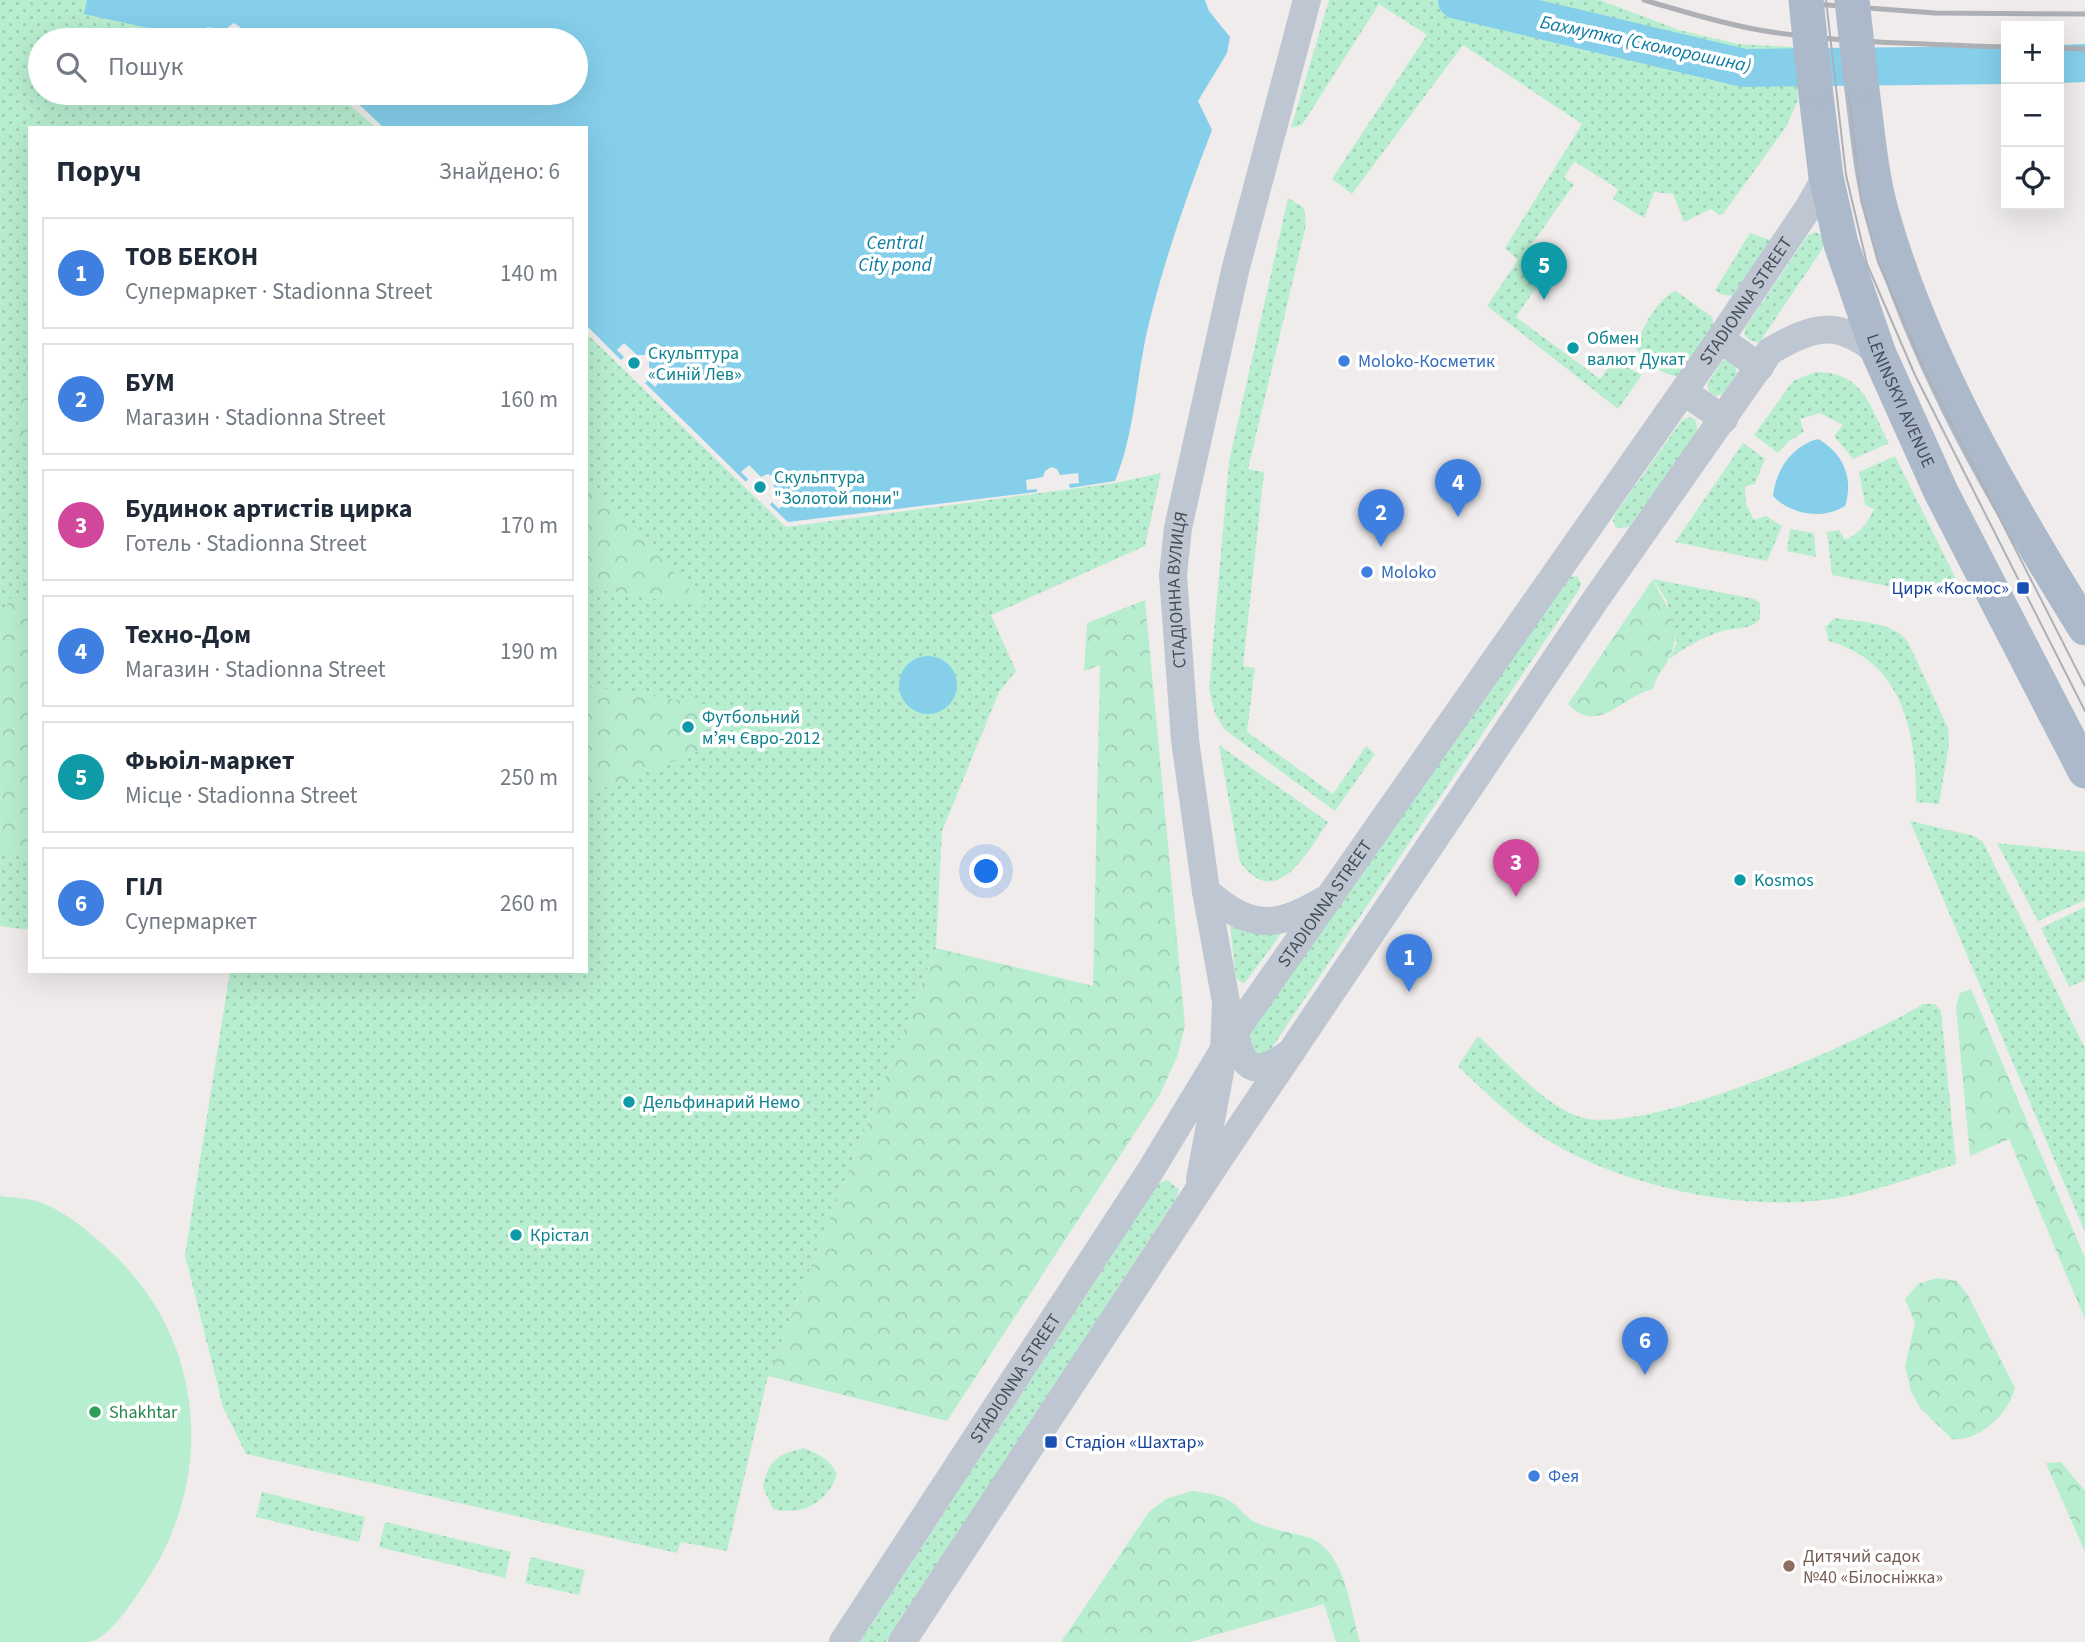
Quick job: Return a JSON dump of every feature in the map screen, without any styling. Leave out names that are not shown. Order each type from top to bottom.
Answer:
[{"type":"main road","name":"LENINSKYI AVENUE","points":[[1807,0],[1826,177],[1849,269],[1879,354],[1941,492],[2085,771]]},
{"type":"main road","points":[[1852,0],[1861,82],[1881,210],[1895,257],[1926,334],[1998,484],[2085,628]]},
{"type":"street","name":"СТАДІОННА ВУЛИЦЯ","points":[[1292,1051],[1277,1062],[1252,1066],[1243,1062],[1229,1042],[1226,1002],[1206,891],[1185,740],[1173,575],[1178,528],[1235,271],[1307,0]]},
{"type":"street","name":"STADIONNA STREET","points":[[843,1642],[1142,1184],[1229,1042],[1720,339],[1809,207],[1826,177]]},
{"type":"street","points":[[902,1642],[1197,1192],[1596,599],[1765,359],[1804,332],[1826,328],[1861,338],[1879,354]]},
{"type":"street","points":[[1720,339],[1765,359]]},
{"type":"street","points":[[1684,391],[1724,419]]},
{"type":"street","points":[[1605,505],[1606,531],[1613,539],[1639,537]]},
{"type":"street","points":[[1562,565],[1583,562],[1594,568],[1599,580],[1596,599]]},
{"type":"street","points":[[1206,891],[1233,912],[1279,922],[1294,917],[1329,896]]},
{"type":"street","points":[[1197,1192],[1229,1042]]},
{"type":"green space","points":[[0,0],[87,0],[85,14],[151,28],[28,28],[28,105],[349,105],[375,126],[28,126],[28,930],[0,926]]},
{"type":"green space","points":[[1329,0],[1600,0],[1679,30],[1738,44],[1793,47],[1798,100],[1786,127],[1723,214],[1719,215],[1711,209],[1684,222],[1673,194],[1654,192],[1644,218],[1613,199],[1618,189],[1574,161],[1564,178],[1574,184],[1530,247],[1546,257],[1540,269],[1546,273],[1516,317],[1600,379],[1610,366],[1619,363],[1642,375],[1618,409],[1487,306],[1518,260],[1505,248],[1582,124],[1463,45],[1352,194],[1332,179],[1427,35],[1379,4],[1302,125],[1291,128]]},
{"type":"green space","points":[[1288,198],[1304,208],[1306,225],[1248,469],[1264,472],[1243,666],[1255,668],[1247,732],[1333,794],[1366,746],[1375,754],[1335,811],[1225,730],[1215,714],[1209,689],[1229,462]]},
{"type":"green space","points":[[1816,232],[1823,236],[1823,248],[1759,343],[1749,340],[1744,334],[1745,328],[1808,235]]},
{"type":"green space","points":[[1750,233],[1770,240],[1770,245],[1735,296],[1723,295],[1715,290]]},
{"type":"green space","points":[[1676,291],[1712,317],[1714,324],[1683,373],[1675,376],[1653,366],[1636,348],[1651,315],[1663,300]]},
{"type":"green space","points":[[588,335],[786,527],[1116,483],[1161,473],[1145,546],[991,615],[1016,671],[999,692],[942,831],[936,948],[768,1376],[727,1551],[681,1542],[677,1553],[246,1454],[223,1407],[185,1255],[230,973],[588,973]]},
{"type":"green space","points":[[1722,361],[1735,364],[1737,374],[1723,394],[1716,396],[1709,392],[1707,384]]},
{"type":"green space","points":[[28,362],[28,436],[23,435],[14,447]]},
{"type":"green space","points":[[1815,372],[1831,373],[1855,384],[1870,404],[1889,443],[1853,459],[1834,436],[1843,425],[1820,413],[1800,419],[1804,432],[1789,441],[1778,453],[1754,435],[1793,381]]},
{"type":"green space","points":[[1689,417],[1695,419],[1698,431],[1629,527],[1616,528],[1613,520],[1616,513],[1682,420]]},
{"type":"green space","points":[[1743,443],[1765,459],[1755,484],[1745,486],[1746,504],[1754,520],[1766,516],[1782,526],[1767,561],[1675,542]]},
{"type":"green space","points":[[1895,456],[1956,579],[1948,592],[1933,595],[1832,575],[1827,532],[1839,530],[1845,540],[1855,535],[1874,509],[1865,505],[1859,472]]},
{"type":"green space","points":[[588,482],[707,607],[588,588]]},
{"type":"green space","points":[[1790,529],[1814,533],[1816,557],[1787,551]]},
{"type":"green space","points":[[1577,576],[1581,584],[1579,590],[1267,1055],[1256,1057],[1246,1033],[1569,577]]},
{"type":"green space","points":[[1653,579],[1754,599],[1760,603],[1760,619],[1751,625],[1724,630],[1706,637],[1669,659],[1677,642],[1667,601]]},
{"type":"green space","points":[[1653,579],[1673,618],[1676,636],[1668,660],[1653,689],[1600,715],[1579,713],[1568,704]]},
{"type":"green space","points":[[10,598],[28,601],[28,858],[0,853],[0,621]]},
{"type":"green space","points":[[1145,600],[1185,1026],[1177,1057],[1159,1096],[947,1421],[768,1376],[936,948],[1093,986],[1100,665],[1084,671],[1087,623]]},
{"type":"green space","points":[[1835,618],[1884,626],[1908,642],[1948,728],[1949,744],[1939,804],[1916,802],[1913,751],[1901,703],[1874,665],[1854,651],[1829,641],[1825,627]]},
{"type":"green space","points":[[588,686],[705,704],[715,745],[588,794]]},
{"type":"green space","points":[[1219,745],[1328,822],[1301,861],[1279,879],[1267,881],[1254,876],[1240,862]]},
{"type":"green space","points":[[1910,821],[1974,836],[1983,842],[2085,1048],[2085,1232]]},
{"type":"green space","points":[[1997,843],[2085,852],[2085,900],[2038,921]]},
{"type":"green space","points":[[2085,907],[2085,980],[2069,987],[2041,928]]},
{"type":"green space","points":[[1230,925],[1283,931],[1244,984],[1236,978]]},
{"type":"green space","points":[[1971,989],[2085,1258],[2085,1319],[2009,1139],[1970,1156],[1956,1007],[1960,993]]},
{"type":"green space","points":[[1923,1004],[1935,1004],[1941,1011],[1956,1164],[1843,1197],[1806,1202],[1726,1199],[1646,1182],[1607,1169],[1571,1153],[1528,1128],[1458,1066],[1478,1036],[1527,1083],[1555,1105],[1583,1118],[1615,1119],[1657,1112],[1756,1081],[1853,1040]]},
{"type":"green space","points":[[1167,1180],[1179,1189],[1177,1197],[886,1642],[860,1642],[1159,1183]]},
{"type":"green space","name":"Shakhtar","points":[[0,1196],[32,1200],[51,1207],[78,1224],[111,1252],[143,1288],[167,1328],[183,1370],[190,1414],[190,1460],[182,1504],[165,1548],[141,1589],[112,1627],[90,1642],[0,1642]]},
{"type":"green space","points":[[1937,1278],[1957,1281],[1969,1297],[2015,1388],[2007,1407],[1992,1424],[1973,1436],[1962,1439],[1952,1439],[1920,1408],[1911,1391],[1905,1366],[1915,1323],[1905,1299],[1918,1284]]},
{"type":"green space","points":[[804,1448],[831,1464],[837,1474],[833,1484],[820,1500],[804,1509],[773,1509],[763,1487],[771,1464],[787,1453]]},
{"type":"green space","points":[[2061,1462],[2085,1491],[2085,1552],[2046,1463]]},
{"type":"green space","points":[[1192,1491],[1224,1498],[1253,1521],[1310,1538],[1322,1545],[1339,1568],[1345,1583],[1360,1642],[1336,1642],[1324,1604],[1190,1642],[1061,1642],[1149,1512],[1166,1499]]},
{"type":"green space","points":[[262,1492],[365,1517],[359,1542],[256,1517]]},
{"type":"green space","points":[[385,1522],[511,1552],[505,1578],[379,1547]]},
{"type":"green space","points":[[531,1557],[585,1570],[579,1595],[525,1583]]},
{"type":"water","name":"Central City pond","points":[[87,0],[1205,0],[1209,11],[1230,37],[1227,53],[1198,101],[1212,130],[1156,295],[1145,339],[1132,422],[1115,481],[1070,488],[1069,484],[1079,483],[1078,473],[1060,475],[1057,469],[1051,467],[1045,471],[1043,477],[1026,480],[1027,490],[1037,489],[1037,492],[788,522],[770,505],[772,502],[779,509],[786,502],[774,489],[774,477],[768,474],[761,477],[749,465],[741,472],[748,479],[746,482],[645,383],[648,380],[655,387],[661,380],[649,367],[649,355],[637,355],[624,343],[617,350],[624,357],[621,360],[588,327],[588,126],[382,126],[360,105],[588,105],[588,28],[240,28],[234,23],[227,28],[149,28],[84,14]]},
{"type":"water","points":[[1818,439],[1840,459],[1848,486],[1845,506],[1817,514],[1789,508],[1773,496],[1778,477],[1787,460],[1800,447]]},
{"type":"water","points":[[928,656],[939,658],[952,669],[957,685],[955,696],[944,709],[928,714],[917,712],[904,701],[899,685],[901,674],[912,661]]},
{"type":"waterway","name":"Бахмутка (Скоморошина)","points":[[1457,0],[1744,68],[2001,65]]},
{"type":"waterway","name":"Бахмутка (Скоморошина)","points":[[2064,64],[2085,63]]},
{"type":"tram line","points":[[1826,0],[1846,175],[1867,264],[1915,375],[2085,711]]},
{"type":"tram line","points":[[1838,0],[1861,200],[1878,262],[1925,371],[2085,686]]},
{"type":"railway","points":[[1644,0],[1730,24],[1819,38],[2001,47]]},
{"type":"railway","points":[[1814,4],[1935,13],[2085,14]]},
{"type":"railway","points":[[2064,48],[2085,49]]},
{"type":"place","name":"Фьюіл-маркет","points":[[1544,300]]},
{"type":"place","name":"Обмен валют Дукат","points":[[1573,348]]},
{"type":"place","name":"Moloko-Косметик","points":[[1344,361]]},
{"type":"place","name":"Скульптура «Синій Лев»","points":[[634,363]]},
{"type":"place","name":"Скульптура \"Золотой пони\"","points":[[760,487]]},
{"type":"place","name":"Техно-Дом","points":[[1458,517]]},
{"type":"place","name":"БУМ","points":[[1381,547]]},
{"type":"place","name":"Moloko","points":[[1367,572]]},
{"type":"place","name":"Цирк «Космос»","points":[[2023,588]]},
{"type":"place","name":"Футбольний мʼяч Євро-2012","points":[[688,727]]},
{"type":"place","name":"Kosmos","points":[[1740,880]]},
{"type":"place","name":"Будинок артистів цирка","points":[[1516,897]]},
{"type":"place","name":"ТОВ БЕКОН","points":[[1409,992]]},
{"type":"place","name":"Дельфинарий Немо","points":[[629,1102]]},
{"type":"place","name":"Крістал","points":[[516,1235]]},
{"type":"place","name":"ГІЛ","points":[[1645,1375]]},
{"type":"place","name":"Shakhtar","points":[[95,1412]]},
{"type":"place","name":"Стадіон «Шахтар»","points":[[1051,1442]]},
{"type":"place","name":"Фея","points":[[1534,1476]]},
{"type":"place","name":"Дитячий садок №40 «Білосніжка»","points":[[1789,1566]]}]
